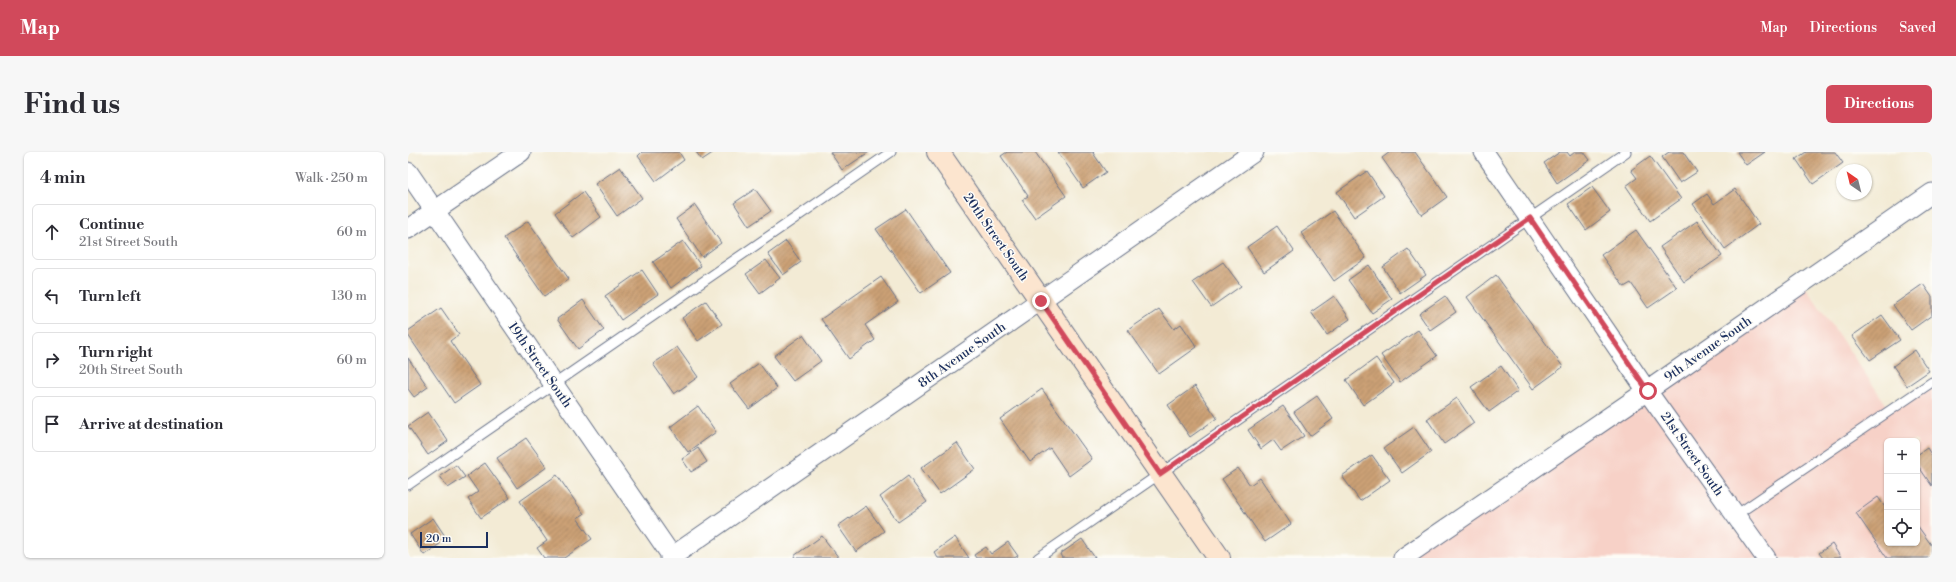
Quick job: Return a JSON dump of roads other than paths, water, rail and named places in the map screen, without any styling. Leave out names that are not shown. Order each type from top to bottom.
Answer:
[{"type":"street","points":[[408,229],[521,152]]},
{"type":"street","name":"20th Street South","points":[[938,152],[1219,558]]},
{"type":"street","name":"8th Avenue South","points":[[672,558],[1254,152]]},
{"type":"street","name":"21st Street South","points":[[1484,152],[1648,391],[1766,558]]},
{"type":"street","name":"19th Street South","points":[[408,172],[672,558]]},
{"type":"street","name":"9th Avenue South","points":[[1403,558],[1648,391],[1932,193]]},
{"type":"lane","points":[[408,485],[891,152]]},
{"type":"lane","points":[[1038,558],[1626,152]]},
{"type":"lane","points":[[1736,515],[1932,382]]}]
